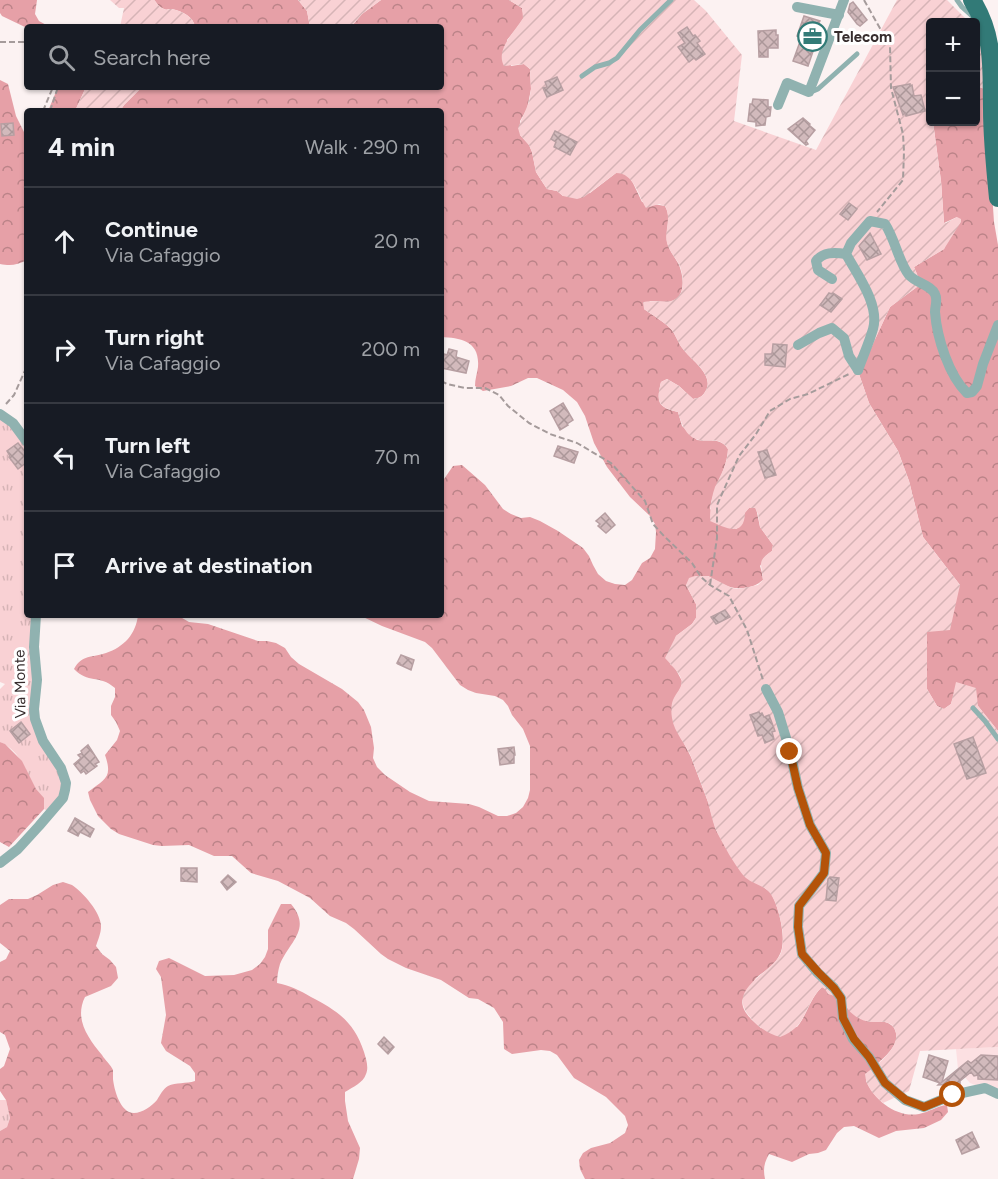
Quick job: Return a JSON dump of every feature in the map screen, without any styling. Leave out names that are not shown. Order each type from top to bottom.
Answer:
[{"type":"main road","points":[[972,0],[986,29],[991,57],[998,198]]},
{"type":"street","points":[[778,105],[787,83],[809,92],[844,0]]},
{"type":"street","points":[[797,7],[821,14],[838,15]]},
{"type":"street","points":[[846,254],[851,243],[870,221],[885,225],[891,232],[909,275],[933,290],[937,297],[935,312],[946,356],[954,377],[968,393],[977,386],[998,325]]},
{"type":"street","points":[[832,279],[818,270],[816,261],[821,255],[835,252],[846,254]]},
{"type":"street","points":[[846,254],[866,290],[874,312],[874,327],[858,370]]},
{"type":"street","points":[[798,345],[832,328],[844,338],[849,356],[858,370]]},
{"type":"street","points":[[0,413],[13,423],[24,437]]},
{"type":"street","name":"Via Monte","points":[[0,863],[18,849],[39,826],[63,798],[65,790],[66,783],[61,768],[43,741],[35,719],[36,618]]},
{"type":"street","points":[[766,689],[778,712],[810,825],[826,853],[824,873],[799,906],[798,927],[802,954],[841,998],[843,1018],[854,1039],[869,1057],[885,1083],[906,1100],[924,1107],[953,1095],[985,1088],[998,1094]]},
{"type":"lane","points":[[582,76],[595,67],[617,58],[640,30],[671,0]]},
{"type":"lane","points":[[957,0],[962,8],[986,29]]},
{"type":"lane","points":[[809,92],[818,89],[857,54]]},
{"type":"lane","points":[[973,708],[998,738]]},
{"type":"path","points":[[864,0],[890,46],[891,88],[903,134],[904,152],[903,180],[870,221]]},
{"type":"path","points":[[0,42],[24,42]]},
{"type":"path","points":[[44,108],[52,90]]},
{"type":"path","points":[[51,108],[57,90]]},
{"type":"path","points":[[710,585],[717,538],[717,505],[739,456],[770,411],[790,399],[808,394],[858,370]]},
{"type":"path","points":[[0,413],[14,395],[24,373]]},
{"type":"path","points":[[444,382],[465,388],[485,388],[499,395],[508,406],[529,423],[550,434],[577,443],[611,463],[645,501],[653,524],[692,563],[700,577],[729,596],[747,630],[766,689]]},
{"type":"shaded area","points":[[998,1047],[998,1094],[970,1083],[958,1069],[956,1049]]},
{"type":"green space","points":[[0,0],[37,0],[35,14],[39,21],[44,24],[24,24],[24,27],[0,13]]},
{"type":"green space","points":[[110,0],[154,0],[166,10],[172,9],[187,15],[194,24],[121,24],[124,8],[119,8]]},
{"type":"green space","points":[[154,0],[298,0],[307,11],[309,24],[194,24],[187,15],[159,6]]},
{"type":"green space","points":[[298,0],[381,0],[362,14],[354,24],[309,24],[307,11]]},
{"type":"green space","points":[[381,0],[509,0],[522,8],[524,18],[507,40],[511,66],[524,64],[530,69],[531,89],[527,109],[520,121],[520,135],[529,145],[536,172],[547,189],[557,191],[563,196],[590,193],[616,173],[623,173],[633,183],[642,202],[665,206],[668,215],[667,242],[680,268],[683,280],[681,292],[675,300],[669,302],[650,301],[644,309],[671,329],[683,349],[705,374],[708,386],[703,395],[693,399],[667,379],[661,382],[660,403],[678,412],[682,426],[697,440],[718,441],[728,449],[710,509],[736,529],[744,518],[744,513],[749,508],[756,508],[760,527],[773,545],[772,551],[760,566],[763,580],[755,585],[732,588],[708,576],[686,585],[696,604],[696,618],[676,636],[670,664],[682,681],[681,688],[674,699],[675,726],[691,757],[716,830],[738,867],[771,893],[781,924],[782,950],[777,960],[756,978],[743,997],[743,1007],[761,1028],[797,1027],[814,996],[822,987],[841,998],[866,1021],[890,1024],[894,1027],[896,1041],[889,1052],[871,1070],[866,1081],[875,1095],[895,1111],[911,1115],[947,1105],[948,1112],[941,1120],[924,1128],[896,1131],[879,1138],[854,1126],[844,1127],[837,1133],[826,1150],[818,1153],[809,1154],[792,1162],[769,1154],[764,1166],[765,1179],[585,1179],[579,1160],[583,1153],[591,1148],[610,1143],[625,1133],[628,1125],[625,1116],[606,1097],[574,1078],[557,1055],[550,1051],[512,1054],[504,1049],[503,1022],[494,1008],[478,999],[469,998],[441,980],[388,959],[354,929],[330,916],[310,898],[278,881],[251,873],[232,856],[214,856],[189,845],[153,845],[119,834],[98,816],[88,792],[106,777],[108,769],[105,755],[117,740],[120,731],[111,715],[115,688],[104,681],[79,674],[74,669],[80,661],[106,653],[124,643],[132,634],[138,618],[182,618],[189,622],[208,624],[258,641],[276,643],[285,648],[299,664],[342,689],[358,702],[371,727],[373,758],[377,767],[385,775],[410,792],[429,801],[469,804],[498,816],[516,813],[523,807],[530,790],[530,746],[523,729],[508,706],[495,696],[476,693],[460,685],[425,642],[365,618],[444,618],[444,479],[453,466],[462,465],[485,485],[503,509],[521,518],[530,517],[540,521],[583,548],[598,574],[606,581],[625,585],[632,580],[642,563],[650,558],[655,549],[655,524],[607,467],[577,402],[563,390],[537,378],[528,378],[511,386],[483,391],[475,386],[478,367],[476,351],[462,340],[444,337],[444,108],[122,108],[139,90],[444,90],[444,24],[354,24],[362,14]]},
{"type":"green space","points":[[509,0],[694,0],[706,11],[742,55],[734,121],[816,150],[897,0],[947,0],[965,18],[926,18],[926,126],[934,126],[944,223],[957,217],[961,219],[961,222],[944,249],[914,267],[921,284],[890,307],[859,374],[869,403],[898,451],[909,481],[923,537],[960,585],[950,630],[927,632],[927,689],[937,706],[944,709],[951,704],[956,682],[976,688],[978,706],[998,731],[998,1047],[920,1051],[909,1091],[883,1103],[869,1087],[865,1074],[882,1061],[892,1049],[896,1036],[891,1025],[885,1022],[868,1022],[858,1018],[850,1012],[841,998],[828,994],[822,987],[796,1027],[780,1037],[760,1027],[744,1007],[743,998],[746,990],[776,961],[781,953],[783,935],[780,917],[770,892],[748,880],[742,874],[715,828],[692,759],[673,723],[672,704],[681,686],[681,680],[677,671],[665,658],[676,636],[696,618],[696,604],[686,585],[689,578],[708,576],[738,589],[758,585],[763,580],[762,560],[772,551],[773,545],[760,527],[755,508],[749,508],[745,513],[744,521],[737,529],[727,528],[710,521],[715,487],[725,464],[728,449],[722,443],[696,439],[689,435],[678,412],[660,403],[661,382],[667,379],[693,399],[703,395],[708,386],[705,374],[683,349],[671,329],[644,309],[643,302],[671,301],[680,295],[682,290],[681,269],[667,243],[668,215],[665,206],[659,204],[646,208],[635,186],[622,174],[616,173],[584,197],[577,199],[547,189],[536,172],[532,152],[518,128],[529,102],[530,69],[524,64],[504,66],[502,60],[507,41],[523,18],[522,8]]},
{"type":"green space","points":[[980,43],[987,72],[985,89],[980,87]]},
{"type":"green space","points":[[0,80],[8,84],[16,116],[24,132],[24,261],[11,265],[0,264]]},
{"type":"green space","points":[[980,87],[985,89],[994,222],[998,245],[998,731],[978,706],[953,697],[951,704],[944,709],[937,706],[927,689],[927,632],[960,585],[923,537],[909,481],[898,451],[869,403],[859,374],[890,307],[921,284],[914,267],[944,249],[957,217],[944,223],[934,126],[980,126]]},
{"type":"green space","points":[[57,90],[85,90],[76,108],[49,108]]},
{"type":"green space","points":[[85,90],[139,90],[122,108],[76,108]]},
{"type":"green space","points":[[0,415],[24,440],[24,618],[36,618],[34,709],[66,783],[50,812],[44,809],[44,801],[18,756],[0,742],[0,689],[5,684],[0,682]]},
{"type":"green space","points":[[0,742],[22,761],[36,789],[44,798],[44,809],[9,847],[0,842]]},
{"type":"green space","points":[[63,882],[76,888],[95,910],[101,927],[96,946],[116,967],[118,978],[111,986],[85,997],[81,1013],[84,1028],[113,1070],[113,1079],[120,1102],[125,1110],[133,1113],[140,1112],[151,1105],[168,1086],[195,1081],[195,1073],[190,1066],[166,1051],[161,1043],[166,1015],[161,977],[156,969],[159,961],[169,958],[205,976],[234,975],[252,970],[265,957],[268,949],[268,930],[281,904],[291,904],[300,921],[299,928],[280,964],[277,983],[303,993],[344,1018],[360,1042],[366,1060],[365,1077],[345,1092],[348,1121],[360,1148],[353,1179],[0,1179],[0,1131],[7,1127],[10,1118],[6,1100],[0,1091],[0,1069],[4,1066],[10,1049],[5,1035],[0,1032],[0,962],[6,959],[10,951],[0,943],[0,905],[9,899],[28,899]]},
{"type":"green space","points":[[0,1100],[6,1100],[10,1118],[7,1127],[0,1131]]},
{"type":"building","points":[[853,2],[867,20],[860,26],[848,12]]},
{"type":"building","points":[[804,16],[820,21],[810,37],[821,28],[808,66],[793,61],[801,39],[804,41],[807,39],[797,36]]},
{"type":"building","points":[[687,27],[700,41],[697,43],[705,54],[689,62],[678,47],[685,43],[678,33]]},
{"type":"building","points":[[776,30],[778,48],[768,48],[768,57],[759,57],[758,31]]},
{"type":"building","points":[[557,77],[563,90],[547,97],[543,88],[547,87],[545,82]]},
{"type":"building","points":[[910,84],[914,96],[921,95],[925,111],[906,116],[905,113],[903,115],[893,87]]},
{"type":"building","points":[[753,99],[768,100],[768,107],[771,107],[770,116],[766,117],[765,125],[756,126],[756,122],[748,121],[750,104]]},
{"type":"building","points":[[803,118],[815,130],[806,141],[808,144],[806,145],[788,129]]},
{"type":"building","points":[[13,123],[14,135],[2,136],[1,124]]},
{"type":"building","points":[[555,131],[577,142],[570,155],[554,147],[556,142],[551,139]]},
{"type":"building","points":[[849,203],[857,209],[848,220],[840,214]]},
{"type":"building","points":[[870,233],[881,254],[867,260],[859,246]]},
{"type":"building","points":[[829,293],[842,299],[831,312],[820,305]]},
{"type":"building","points":[[773,344],[787,345],[785,367],[765,365],[765,354],[772,354]]},
{"type":"building","points":[[449,349],[457,351],[456,357],[469,361],[466,373],[444,369],[444,354],[447,355]]},
{"type":"building","points":[[563,403],[573,420],[560,430],[550,411]]},
{"type":"building","points":[[18,443],[24,450],[24,464],[18,469],[7,451]]},
{"type":"building","points":[[558,446],[578,452],[574,463],[554,456]]},
{"type":"building","points":[[767,450],[776,475],[765,478],[758,452]]},
{"type":"building","points":[[605,513],[615,525],[606,533],[596,521]]},
{"type":"building","points":[[725,610],[730,617],[716,624],[711,617]]},
{"type":"building","points":[[401,655],[414,660],[411,670],[397,663]]},
{"type":"building","points":[[759,712],[764,717],[769,715],[775,731],[772,732],[774,739],[765,743],[762,735],[758,736],[750,715]]},
{"type":"building","points":[[21,722],[30,734],[19,743],[10,731]]},
{"type":"building","points":[[973,737],[986,773],[967,779],[954,744]]},
{"type":"building","points":[[88,745],[99,762],[86,774],[84,771],[81,773],[74,764],[81,758],[78,755]]},
{"type":"building","points":[[514,747],[514,763],[500,765],[498,749]]},
{"type":"building","points":[[75,818],[94,829],[90,837],[80,832],[78,836],[68,831]]},
{"type":"building","points":[[181,868],[197,868],[197,882],[181,881]]},
{"type":"building","points":[[228,875],[236,882],[227,890],[221,882]]},
{"type":"building","points":[[830,877],[839,878],[836,901],[826,900]]},
{"type":"building","points":[[384,1037],[394,1047],[388,1054],[378,1044]]},
{"type":"building","points":[[929,1055],[948,1061],[942,1082],[968,1061],[971,1063],[981,1055],[998,1056],[998,1080],[978,1079],[978,1075],[974,1076],[971,1072],[960,1081],[960,1084],[938,1085],[940,1083],[923,1077]]},
{"type":"building","points":[[972,1132],[979,1147],[962,1154],[956,1140]]},
{"type":"place","name":"Telecom","points":[[813,37]]},
{"type":"route","points":[[790,752],[810,825],[826,853],[824,873],[799,906],[798,927],[802,954],[841,998],[843,1018],[854,1039],[869,1057],[885,1083],[906,1100],[924,1107],[953,1095]]}]
